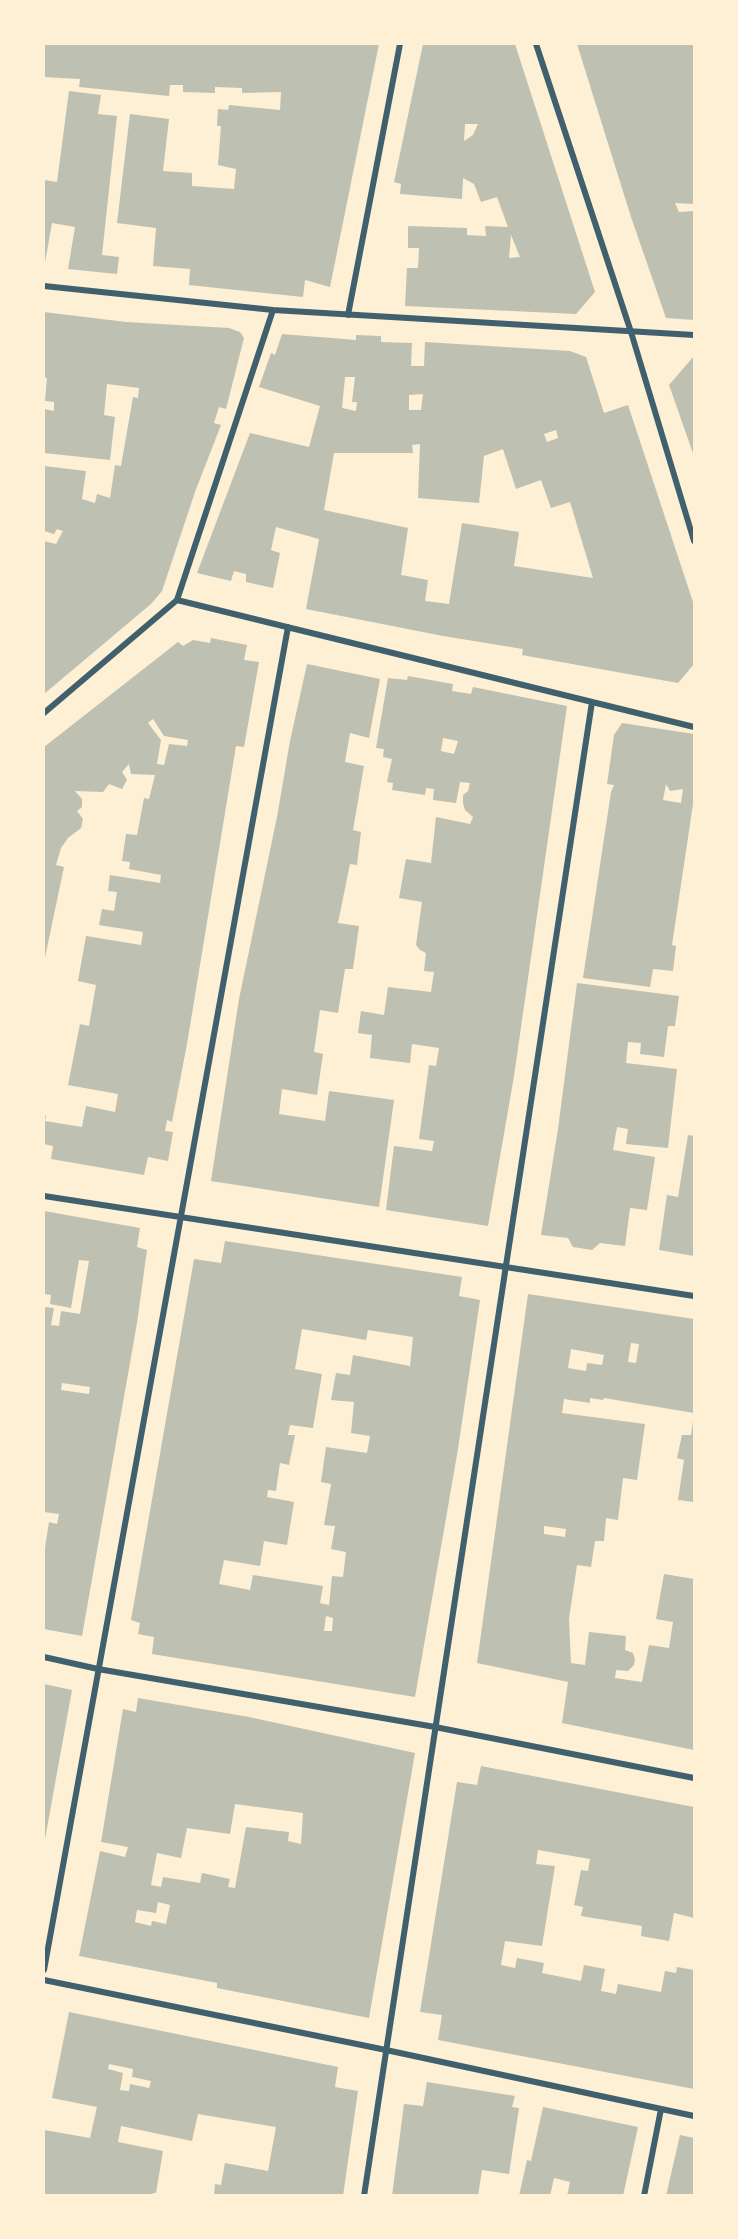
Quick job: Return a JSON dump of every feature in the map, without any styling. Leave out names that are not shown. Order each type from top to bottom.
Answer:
[{"type":"street","points":[[348,315],[400,44]]},
{"type":"street","points":[[536,44],[631,332],[694,541]]},
{"type":"street","points":[[44,286],[273,310],[694,335]]},
{"type":"street","points":[[44,713],[177,600],[273,310]]},
{"type":"street","points":[[177,600],[694,727]]},
{"type":"street","points":[[44,1970],[288,627]]},
{"type":"street","points":[[364,2196],[592,702]]},
{"type":"street","points":[[44,1196],[694,1296]]},
{"type":"street","points":[[44,1657],[98,1669],[435,1727],[694,1778]]},
{"type":"street","points":[[44,1980],[694,2116]]},
{"type":"street","points":[[644,2196],[661,2109]]},
{"type":"building","points":[[44,44],[379,44],[330,287],[305,280],[303,297],[189,285],[190,269],[153,266],[156,228],[117,223],[130,114],[169,119],[163,171],[192,173],[192,186],[234,189],[236,169],[218,165],[221,126],[217,126],[218,109],[228,110],[229,105],[280,110],[281,92],[242,93],[242,88],[215,87],[215,93],[183,92],[183,85],[170,85],[169,96],[79,87],[80,79],[44,77]]},
{"type":"building","points":[[423,44],[515,44],[595,292],[576,314],[405,306],[407,268],[418,268],[419,248],[408,248],[408,226],[467,228],[467,235],[486,236],[485,226],[508,227],[497,197],[481,202],[474,184],[463,178],[462,199],[400,194],[401,184],[394,182]],"holes":[[[465,124],[478,124],[473,135],[464,141]],[[511,235],[520,257],[509,258]]]},
{"type":"building","points":[[577,44],[694,45],[694,204],[675,203],[679,212],[694,211],[694,320],[666,318],[631,217]]},
{"type":"building","points":[[69,91],[101,95],[98,114],[117,116],[102,255],[119,257],[117,274],[68,269],[75,227],[52,223],[44,268],[44,180],[57,182]]},
{"type":"building","points":[[44,312],[126,322],[229,328],[240,332],[244,338],[226,409],[219,407],[214,423],[221,425],[195,492],[162,591],[151,604],[44,694],[44,541],[56,544],[63,531],[57,529],[54,534],[44,531],[44,466],[86,471],[82,499],[95,503],[97,494],[110,498],[115,465],[121,466],[133,397],[138,398],[139,388],[107,384],[104,415],[115,417],[110,460],[44,453],[44,409],[54,411],[54,402],[45,401],[47,378],[44,377]]},
{"type":"building","points":[[282,334],[356,340],[356,335],[381,336],[381,342],[412,343],[411,366],[424,366],[425,342],[570,351],[586,357],[604,413],[628,405],[694,605],[694,664],[678,683],[522,655],[523,649],[306,609],[319,539],[276,527],[271,550],[280,553],[273,588],[246,582],[246,574],[234,571],[231,581],[197,573],[250,433],[309,447],[320,406],[259,387],[271,353],[275,355]],"holes":[[[345,377],[355,377],[352,402],[357,402],[356,411],[342,408]],[[423,394],[421,410],[409,410],[409,395]],[[556,430],[558,438],[547,442],[544,434]],[[420,444],[418,498],[479,503],[484,456],[503,449],[516,489],[541,480],[551,508],[570,502],[593,578],[514,566],[519,532],[462,523],[449,604],[425,601],[428,580],[401,575],[408,528],[324,510],[334,453],[413,453],[412,445]]]},
{"type":"building","points":[[694,356],[694,456],[669,385]]},
{"type":"building","points":[[211,638],[247,645],[244,660],[259,662],[244,747],[236,746],[187,1044],[172,1122],[167,1120],[165,1131],[173,1132],[168,1161],[148,1157],[144,1175],[51,1159],[53,1146],[44,1144],[44,1115],[46,1116],[45,1121],[82,1127],[86,1106],[115,1112],[118,1094],[68,1085],[80,1024],[89,1026],[96,985],[78,981],[86,936],[141,945],[143,932],[99,925],[102,909],[114,911],[117,892],[108,891],[110,875],[160,883],[161,875],[129,869],[130,862],[122,861],[126,834],[137,835],[144,798],[149,799],[155,775],[131,774],[129,764],[122,772],[127,780],[122,789],[109,784],[103,792],[75,791],[82,799],[82,807],[77,811],[83,819],[81,828],[68,838],[61,848],[56,865],[64,867],[44,962],[44,747],[178,642],[183,646],[193,640],[210,643]],"holes":[[[153,719],[164,736],[188,740],[187,746],[169,744],[164,765],[157,764],[161,740],[148,723]]]},
{"type":"building","points":[[307,664],[380,679],[369,738],[350,733],[345,762],[364,766],[353,830],[361,832],[357,865],[350,864],[338,923],[359,926],[353,969],[345,969],[338,1013],[320,1010],[314,1052],[323,1054],[317,1095],[282,1089],[279,1114],[325,1121],[329,1091],[394,1100],[379,1207],[211,1181],[239,999]]},
{"type":"building","points":[[408,676],[453,684],[452,691],[471,694],[473,687],[567,706],[514,1076],[488,1226],[386,1210],[394,1146],[432,1151],[434,1141],[419,1139],[429,1065],[436,1066],[439,1048],[412,1044],[410,1063],[370,1058],[372,1035],[358,1033],[361,1011],[384,1015],[388,987],[431,992],[434,972],[424,971],[426,953],[416,945],[422,902],[399,898],[406,859],[431,863],[436,817],[470,824],[473,817],[465,810],[463,803],[463,795],[468,791],[470,783],[460,782],[456,803],[433,800],[434,789],[426,788],[425,795],[392,790],[393,783],[387,782],[392,759],[383,757],[384,749],[376,748],[388,678],[407,680]],"holes":[[[443,738],[458,741],[454,754],[441,751]]]},
{"type":"building","points":[[622,723],[694,734],[694,805],[672,945],[676,946],[673,971],[653,969],[650,987],[583,978],[611,792],[614,785],[607,784],[614,735]],"holes":[[[666,784],[670,791],[683,789],[681,803],[663,800]]]},
{"type":"building","points":[[577,983],[679,996],[675,1026],[668,1026],[664,1057],[640,1054],[641,1043],[628,1042],[626,1063],[677,1069],[668,1148],[626,1144],[628,1129],[617,1127],[613,1150],[655,1157],[647,1210],[630,1208],[625,1246],[600,1243],[592,1250],[573,1247],[568,1238],[541,1235],[558,1129]]},
{"type":"building","points":[[688,1135],[694,1136],[694,1256],[659,1250],[667,1195],[678,1197]]},
{"type":"building","points":[[44,1211],[140,1228],[137,1247],[147,1250],[137,1323],[82,1636],[44,1629],[44,1554],[49,1522],[57,1524],[59,1514],[44,1512],[44,1307],[54,1308],[51,1325],[59,1326],[61,1311],[80,1314],[89,1261],[79,1260],[71,1308],[50,1304],[51,1295],[44,1294]],"holes":[[[62,1383],[90,1387],[89,1394],[61,1390]]]},
{"type":"building","points":[[225,1241],[462,1277],[459,1296],[480,1300],[458,1449],[415,1697],[152,1654],[154,1637],[138,1634],[140,1623],[131,1620],[194,1259],[221,1263]],"holes":[[[302,1329],[366,1340],[368,1330],[413,1337],[410,1366],[353,1355],[350,1375],[336,1373],[331,1400],[354,1402],[351,1433],[370,1436],[367,1453],[326,1447],[321,1482],[331,1484],[324,1525],[335,1526],[331,1549],[346,1552],[343,1577],[332,1576],[329,1605],[320,1603],[323,1586],[253,1575],[250,1590],[219,1584],[224,1560],[260,1566],[264,1541],[287,1545],[294,1502],[267,1497],[268,1490],[276,1491],[280,1463],[289,1465],[295,1435],[288,1435],[290,1425],[313,1428],[322,1374],[295,1369]],[[326,1616],[333,1618],[332,1631],[324,1631]]]},
{"type":"building","points":[[528,1294],[694,1319],[694,1413],[604,1398],[603,1400],[590,1398],[590,1403],[564,1399],[562,1413],[645,1424],[637,1480],[623,1478],[618,1520],[606,1518],[604,1541],[595,1541],[591,1567],[577,1565],[569,1619],[571,1663],[585,1665],[589,1632],[626,1636],[625,1650],[633,1653],[634,1665],[628,1671],[616,1670],[615,1678],[642,1682],[649,1645],[669,1648],[673,1622],[656,1619],[664,1574],[694,1579],[694,1750],[562,1723],[568,1682],[477,1663]],"holes":[[[631,1343],[639,1344],[636,1363],[628,1362]],[[571,1349],[604,1355],[602,1365],[587,1363],[586,1371],[568,1368]],[[544,1526],[566,1529],[565,1537],[544,1534]]]},
{"type":"building","points":[[693,1421],[694,1502],[678,1500],[684,1460],[677,1458],[682,1435],[691,1435]]},
{"type":"building","points":[[44,1684],[72,1690],[45,1839],[44,1839]]},
{"type":"building","points":[[138,1698],[249,1717],[415,1753],[369,2018],[217,1988],[217,1983],[79,1956],[100,1851],[125,1857],[128,1847],[101,1842],[123,1709],[136,1712]],"holes":[[[235,1804],[303,1813],[301,1844],[288,1841],[289,1832],[246,1827],[235,1888],[228,1887],[230,1879],[202,1873],[200,1883],[163,1877],[161,1887],[151,1885],[157,1853],[181,1858],[187,1828],[230,1834]],[[158,1902],[170,1905],[166,1924],[152,1921],[151,1926],[135,1922],[137,1910],[156,1913]]]},
{"type":"building","points":[[481,1766],[694,1807],[694,1918],[674,1913],[669,1941],[641,1936],[642,1926],[581,1916],[583,1907],[574,1905],[581,1870],[588,1871],[590,1859],[538,1850],[536,1864],[555,1866],[542,1946],[505,1941],[501,1965],[515,1968],[517,1958],[544,1963],[542,1973],[581,1981],[584,1965],[605,1969],[601,1991],[616,1994],[618,1984],[661,1992],[665,1971],[676,1973],[677,1967],[694,1970],[694,2089],[438,2040],[442,2015],[420,2012],[457,1782],[477,1785]]},
{"type":"building","points":[[69,2012],[338,2067],[335,2087],[358,2091],[343,2196],[214,2196],[215,2184],[221,2185],[225,2163],[268,2171],[276,2127],[198,2114],[192,2141],[121,2126],[118,2142],[163,2151],[156,2193],[152,2196],[44,2196],[44,2130],[90,2138],[97,2107],[52,2098]],"holes":[[[109,2064],[133,2069],[132,2077],[151,2081],[149,2088],[130,2084],[129,2091],[120,2090],[123,2073],[108,2069]]]},
{"type":"building","points":[[427,2082],[515,2096],[512,2107],[519,2108],[509,2174],[482,2170],[478,2196],[392,2196],[404,2104],[423,2106]]},
{"type":"building","points":[[543,2107],[638,2127],[623,2196],[567,2196],[570,2182],[554,2178],[550,2196],[519,2196],[527,2160],[531,2161]]},
{"type":"building","points":[[680,2135],[694,2138],[694,2196],[666,2196]]}]
